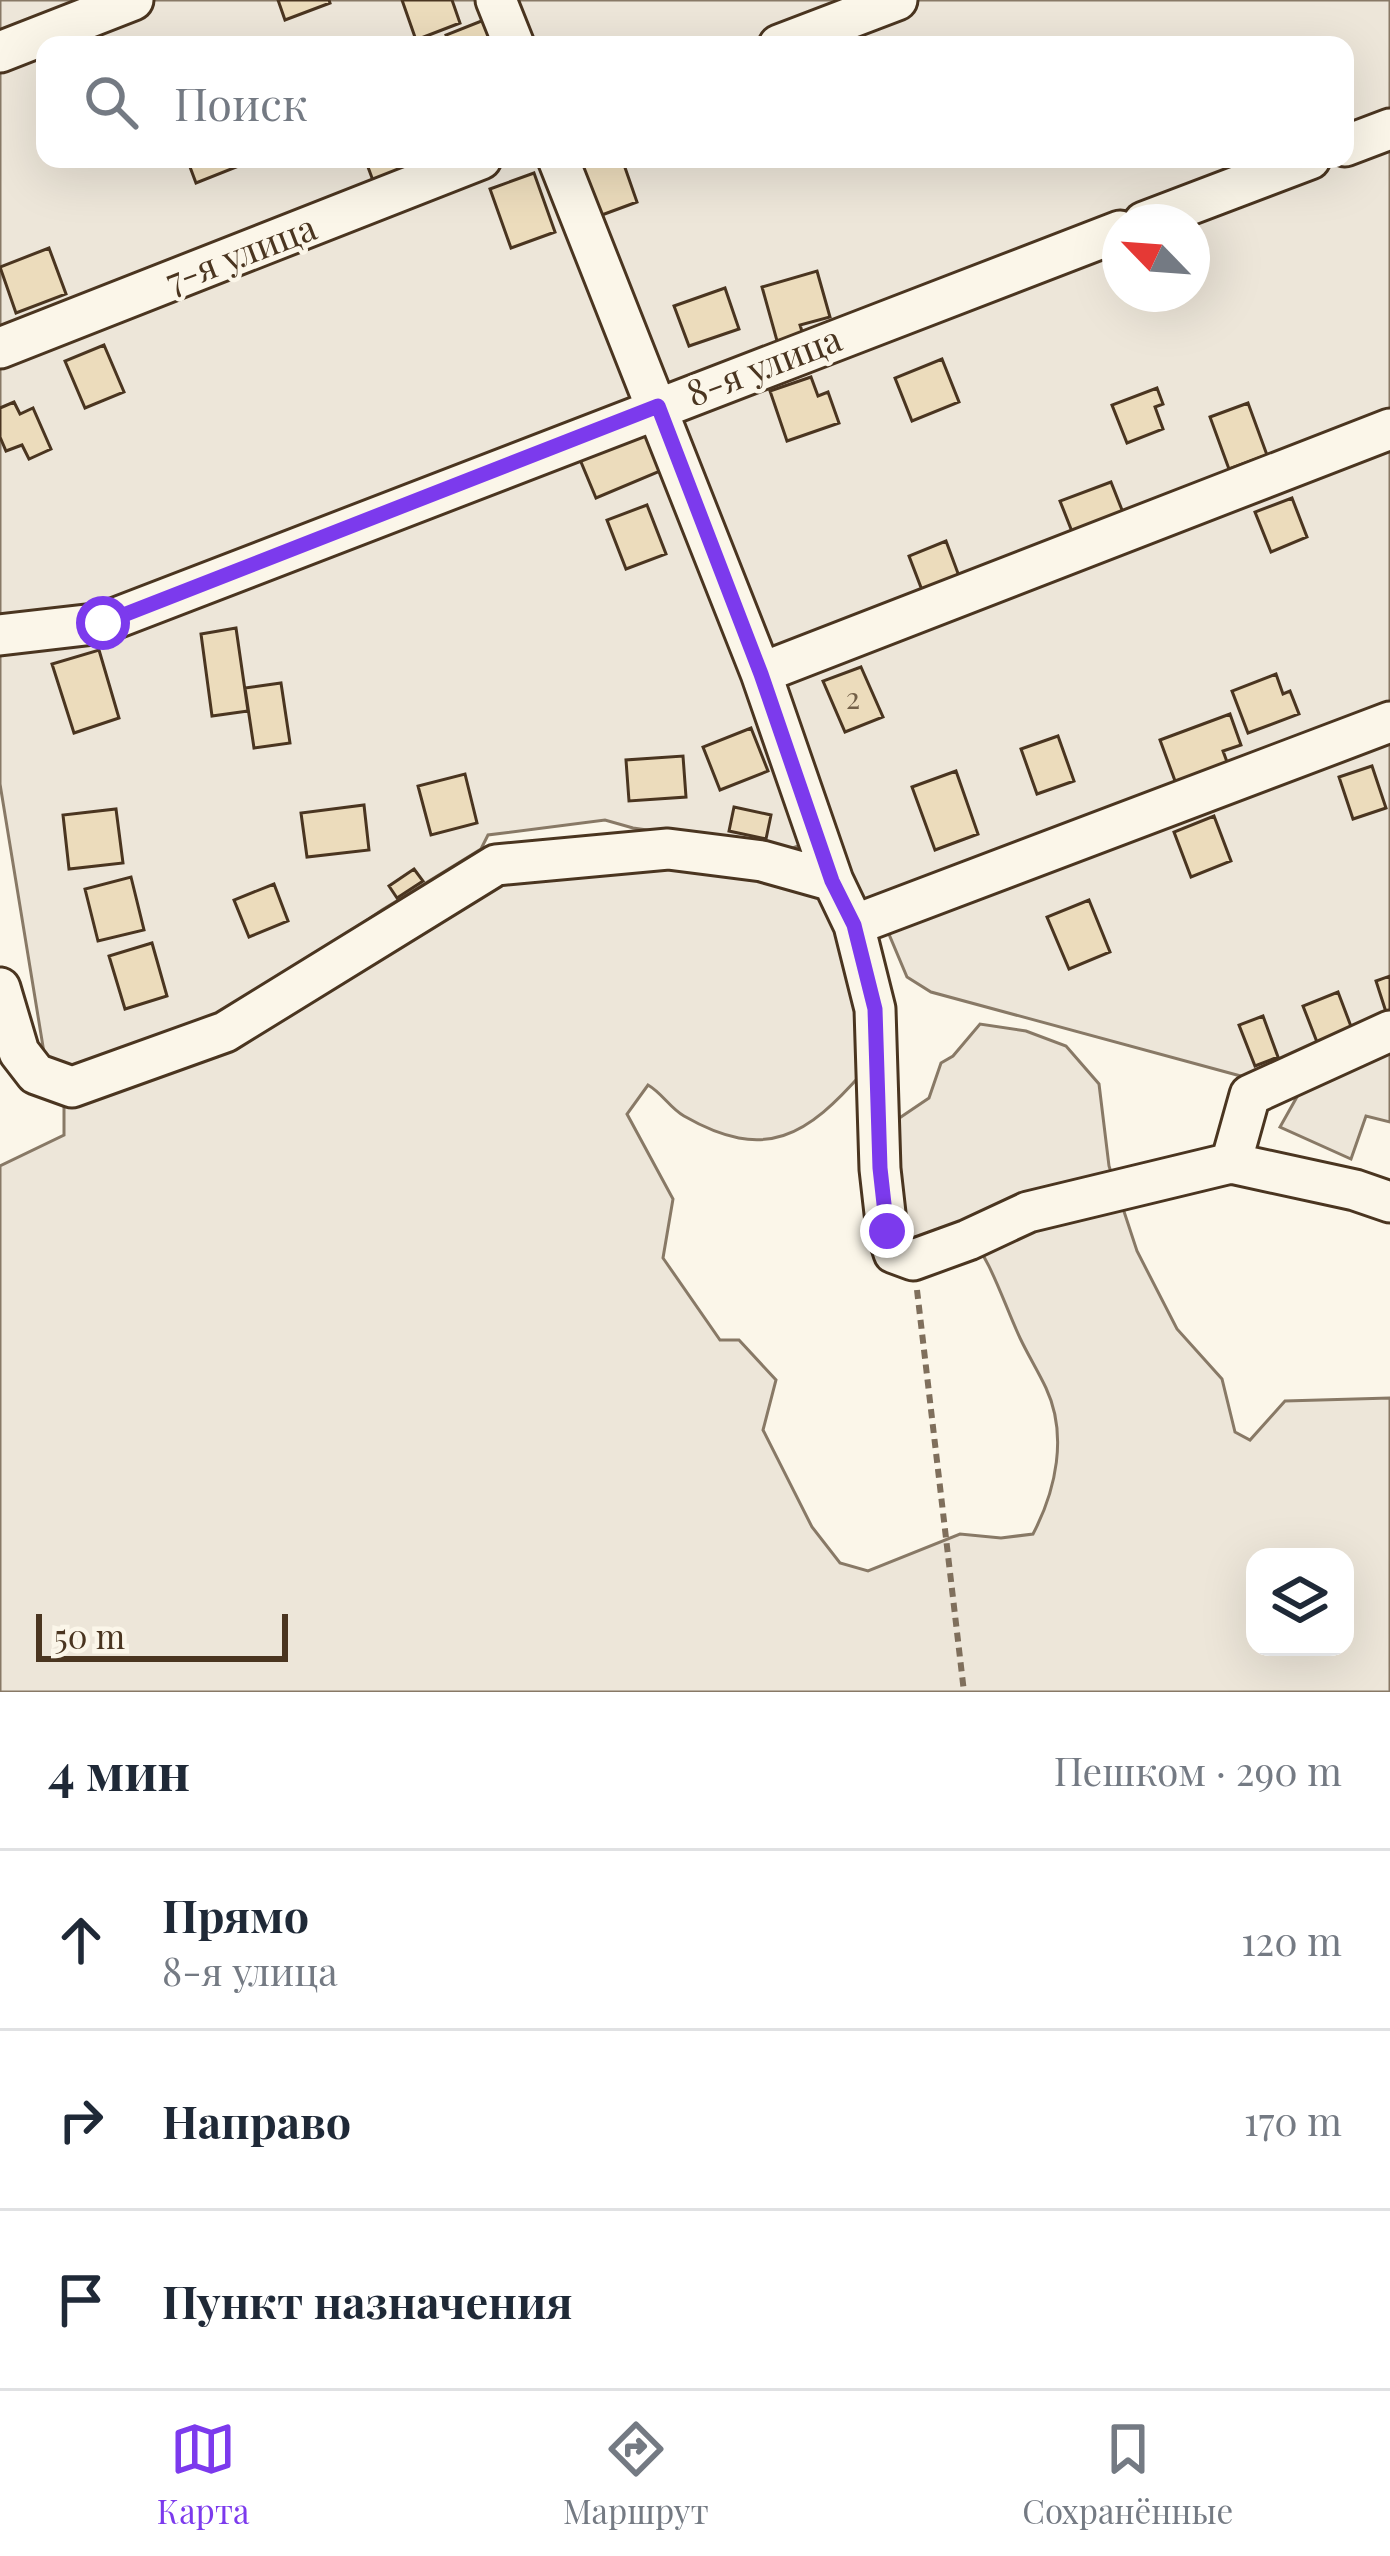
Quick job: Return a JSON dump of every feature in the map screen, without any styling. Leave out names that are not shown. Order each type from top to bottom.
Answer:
[{"type":"street","points":[[41,36],[133,0]]},
{"type":"street","points":[[496,0],[510,36]]},
{"type":"street","points":[[802,36],[897,0]]},
{"type":"street","points":[[0,52],[36,38]]},
{"type":"street","points":[[1354,143],[1390,129]]},
{"type":"street","name":"7-я улица","points":[[0,348],[458,168]]},
{"type":"street","points":[[562,168],[761,674],[832,881],[854,925],[875,1009],[880,1168],[894,1253],[913,1260],[1028,1212],[1231,1163],[1390,1202]]},
{"type":"street","points":[[1191,204],[1286,168]]},
{"type":"street","name":"8-я улица","points":[[0,635],[103,623],[1102,238]]},
{"type":"street","points":[[761,674],[1390,429]]},
{"type":"street","points":[[854,925],[1390,722]]},
{"type":"street","points":[[0,988],[19,1052],[36,1074],[72,1087],[225,1032],[496,866],[668,849],[762,861],[832,881]]},
{"type":"street","points":[[1231,1163],[1250,1095],[1390,1030]]},
{"type":"path","points":[[913,1260],[964,1692]]},
{"type":"shaded area","points":[[0,0],[1390,0],[1390,1122],[1366,1116],[1351,1159],[1280,1127],[1298,1095],[931,992],[907,977],[888,932],[863,910],[841,843],[810,841],[788,850],[605,820],[488,835],[481,849],[225,1017],[69,1079],[47,1071],[0,784]]},
{"type":"shaded area","points":[[544,840],[668,851],[810,877],[847,930],[864,1071],[804,1126],[762,1140],[713,1130],[684,1116],[648,1085],[627,1114],[673,1199],[663,1258],[720,1340],[739,1340],[776,1380],[763,1430],[812,1527],[840,1563],[868,1571],[960,1534],[1001,1538],[1033,1534],[1048,1499],[1056,1462],[1053,1406],[996,1281],[965,1228],[911,1238],[891,1205],[889,1125],[929,1098],[941,1063],[980,1024],[1026,1031],[1066,1046],[1099,1084],[1109,1166],[1137,1251],[1177,1329],[1222,1379],[1235,1432],[1250,1440],[1285,1401],[1390,1398],[1390,1692],[0,1692],[0,1166],[64,1135],[64,1099],[472,873]]},
{"type":"building","points":[[278,0],[329,0],[330,3],[285,20]]},
{"type":"building","points":[[402,0],[452,0],[460,23],[415,36]]},
{"type":"building","points":[[489,18],[496,36],[446,36]]},
{"type":"building","points":[[190,168],[234,168],[196,183]]},
{"type":"building","points":[[368,168],[414,168],[375,186]]},
{"type":"building","points":[[573,168],[625,168],[637,202],[591,219]]},
{"type":"building","points":[[534,173],[555,232],[511,248],[490,189]]},
{"type":"building","points":[[49,248],[66,294],[16,313],[0,267]]},
{"type":"building","points":[[817,271],[830,317],[800,325],[805,341],[779,348],[762,287]]},
{"type":"building","points":[[725,288],[739,329],[689,346],[674,306]]},
{"type":"building","points":[[104,345],[124,392],[85,408],[65,361]]},
{"type":"building","points":[[942,359],[959,402],[912,421],[895,378]]},
{"type":"building","points":[[811,377],[818,396],[828,392],[839,423],[787,441],[770,391]]},
{"type":"building","points":[[1157,388],[1163,404],[1155,407],[1163,429],[1127,443],[1112,405]]},
{"type":"building","points":[[14,402],[20,414],[33,408],[51,449],[29,459],[22,445],[6,451],[0,437],[0,408]]},
{"type":"building","points":[[1248,403],[1267,455],[1229,469],[1210,417]]},
{"type":"building","points":[[646,421],[665,469],[596,498],[576,450]]},
{"type":"building","points":[[1111,482],[1124,515],[1073,534],[1060,501]]},
{"type":"building","points":[[1292,498],[1307,537],[1271,552],[1255,512]]},
{"type":"building","points":[[647,505],[666,554],[626,569],[607,520]]},
{"type":"building","points":[[946,541],[959,576],[922,590],[909,556]]},
{"type":"building","points":[[236,628],[248,711],[212,716],[201,634]]},
{"type":"building","points":[[99,650],[119,718],[74,733],[52,664]]},
{"type":"building","points":[[861,667],[883,717],[845,732],[823,681]]},
{"type":"building","points":[[1276,674],[1283,694],[1290,691],[1299,714],[1248,733],[1232,691]]},
{"type":"building","points":[[281,683],[290,743],[254,748],[245,688]]},
{"type":"building","points":[[1230,714],[1241,745],[1223,751],[1230,770],[1178,789],[1160,740]]},
{"type":"building","points":[[751,728],[768,771],[720,790],[703,747]]},
{"type":"building","points":[[1058,736],[1074,781],[1037,794],[1021,749]]},
{"type":"building","points":[[683,756],[686,797],[629,801],[626,760]]},
{"type":"building","points":[[1372,766],[1386,808],[1353,819],[1339,777]]},
{"type":"building","points":[[956,771],[978,834],[935,850],[912,787]]},
{"type":"building","points":[[465,774],[477,823],[431,835],[418,786]]},
{"type":"building","points":[[364,805],[369,850],[307,857],[301,813]]},
{"type":"building","points":[[734,807],[771,815],[766,839],[729,831]]},
{"type":"building","points":[[116,809],[123,863],[69,869],[63,815]]},
{"type":"building","points":[[1214,816],[1231,861],[1191,877],[1174,832]]},
{"type":"building","points":[[414,869],[423,881],[397,898],[389,886]]},
{"type":"building","points":[[131,877],[144,930],[98,941],[85,889]]},
{"type":"building","points":[[274,884],[288,921],[249,937],[234,900]]},
{"type":"building","points":[[1089,900],[1110,952],[1069,969],[1047,917]]},
{"type":"building","points":[[152,943],[167,996],[125,1009],[109,956]]},
{"type":"building","points":[[1390,976],[1390,1014],[1387,1015],[1376,981]]},
{"type":"building","points":[[1338,992],[1352,1029],[1317,1042],[1303,1006]]},
{"type":"building","points":[[1263,1016],[1278,1057],[1255,1066],[1239,1025]]},
{"type":"route","points":[[103,623],[658,406],[761,674],[832,881],[854,925],[875,1009],[887,1231]]}]
